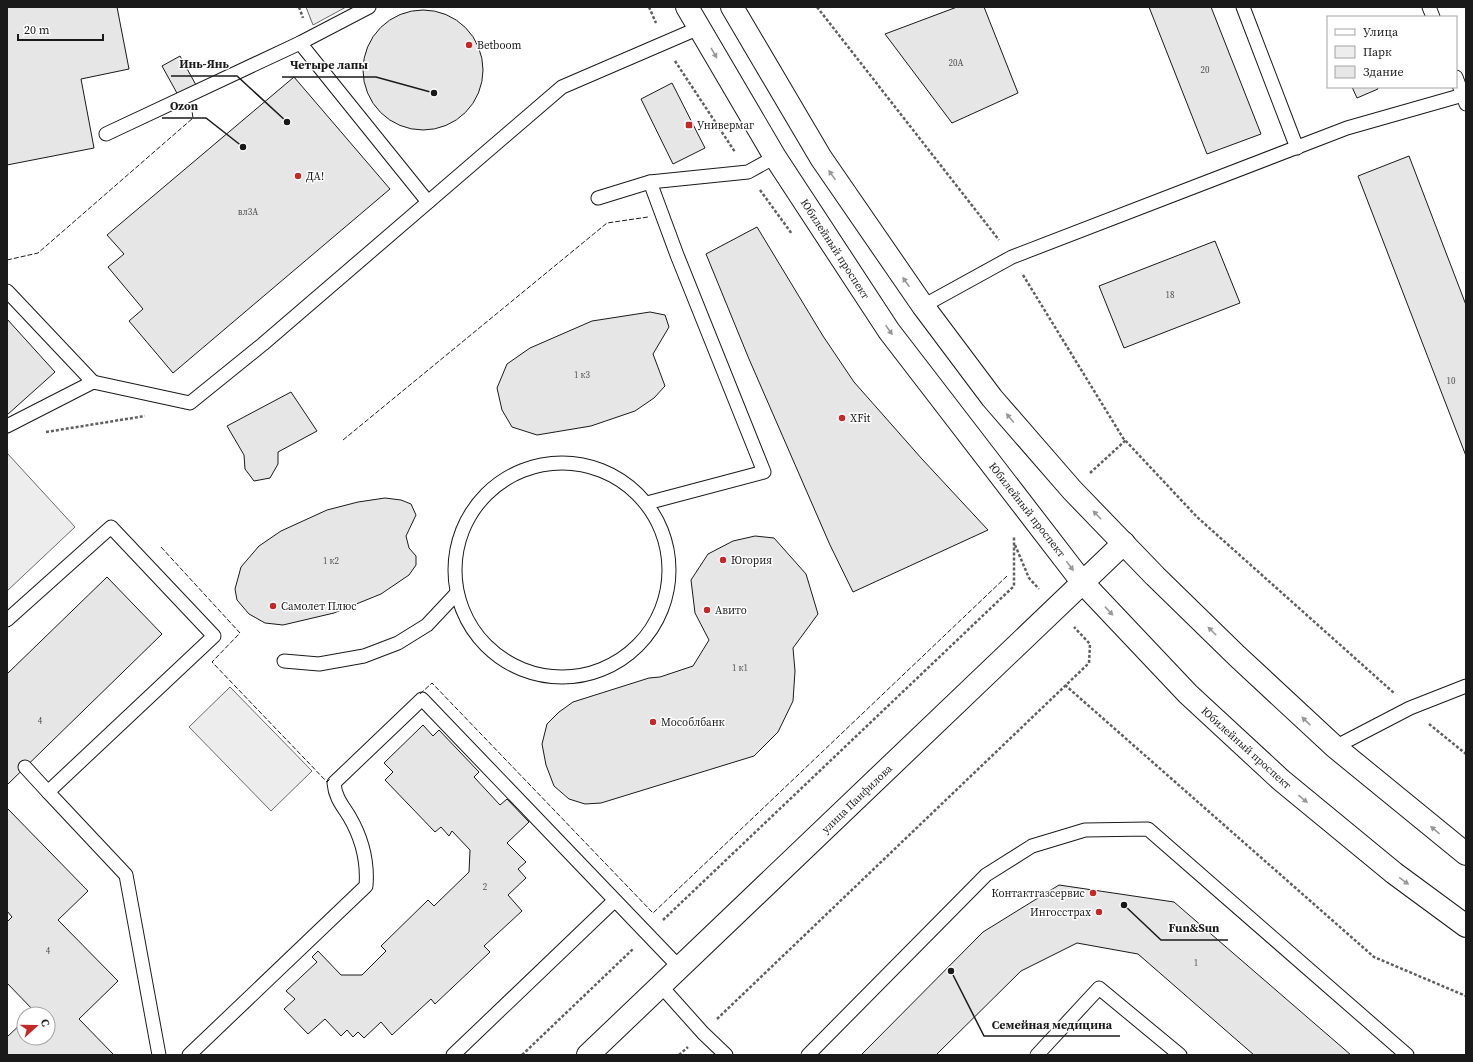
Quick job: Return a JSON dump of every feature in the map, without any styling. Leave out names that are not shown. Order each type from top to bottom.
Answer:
[{"type":"main road","name":"Юбилейный проспект","points":[[687,7],[775,157],[889,331],[1083,583],[1188,694],[1281,780],[1394,873],[1466,926]]},
{"type":"main road","points":[[732,7],[821,158],[923,306],[992,398],[1072,490],[1237,656],[1335,747],[1466,854]]},
{"type":"main road","name":"улица Панфилова","points":[[588,1055],[1124,543]]},
{"type":"lane","points":[[106,134],[300,43],[369,7]]},
{"type":"lane","points":[[1243,7],[1297,148]]},
{"type":"lane","points":[[7,291],[93,382],[190,403],[263,344],[562,87],[700,28]]},
{"type":"lane","points":[[300,43],[428,202]]},
{"type":"lane","points":[[923,306],[1012,256],[1347,128],[1464,99],[1457,80]]},
{"type":"lane","points":[[598,198],[650,182],[748,172],[775,157]]},
{"type":"lane","points":[[647,503],[764,472],[677,255],[650,182]]},
{"type":"lane","points":[[7,426],[93,382]]},
{"type":"lane","points":[[557,462],[591,466],[622,480],[647,503],[664,533],[670,567],[666,600],[652,631],[628,656],[598,672],[565,679],[528,673],[496,655],[471,627],[457,593],[455,555],[467,520],[489,490],[521,470],[557,462]]},
{"type":"lane","points":[[7,620],[111,527],[214,636],[48,792]]},
{"type":"lane","points":[[284,661],[319,664],[364,656],[398,643],[427,625],[457,593]]},
{"type":"lane","points":[[1335,747],[1410,708],[1466,686]]},
{"type":"lane","points":[[189,1055],[366,886],[368,868],[362,842],[350,817],[335,794],[334,783],[422,699],[614,901],[680,968]]},
{"type":"lane","points":[[25,767],[126,875],[159,1055]]},
{"type":"lane","points":[[808,1055],[986,874],[1032,846],[1085,830],[1148,829],[1407,1055]]},
{"type":"lane","points":[[453,1055],[614,901]]},
{"type":"lane","points":[[660,986],[703,1033],[726,1055]]},
{"type":"lane","points":[[1037,1055],[1099,988],[1180,1055]]},
{"type":"path","points":[[649,7],[673,57],[767,201],[796,239]]},
{"type":"path","points":[[818,7],[1012,256],[1123,438],[1197,517],[1410,708],[1466,754]]},
{"type":"path","points":[[522,1055],[1014,586],[1014,535]]},
{"type":"path","points":[[679,1055],[1089,663],[1090,644]]},
{"type":"path","points":[[1065,685],[1374,957],[1466,996]]},
{"type":"green space","points":[[306,7],[346,7],[313,25]]},
{"type":"green space","points":[[7,453],[75,527],[7,591]]},
{"type":"green space","points":[[230,687],[312,771],[271,811],[189,727]]},
{"type":"building","points":[[7,7],[117,7],[129,69],[81,79],[94,148],[7,165]]},
{"type":"building","points":[[957,7],[984,7],[1018,93],[952,123],[885,34]]},
{"type":"building","points":[[1149,7],[1211,7],[1261,134],[1207,154]]},
{"type":"building","points":[[423,10],[446,14],[466,27],[479,47],[483,70],[479,93],[466,113],[446,126],[423,130],[400,126],[380,113],[367,93],[363,70],[367,47],[380,27],[400,14]]},
{"type":"building","points":[[180,56],[196,85],[178,95],[162,66]]},
{"type":"building","points":[[294,77],[390,189],[173,373],[129,321],[143,309],[108,267],[124,254],[107,235]]},
{"type":"building","points":[[672,83],[705,148],[673,164],[641,99]]},
{"type":"building","points":[[1352,88],[1378,89],[1357,98]]},
{"type":"building","points":[[1409,156],[1466,305],[1466,456],[1358,176]]},
{"type":"building","points":[[757,227],[823,336],[854,382],[922,459],[988,530],[853,592],[830,545],[749,359],[706,254]]},
{"type":"building","points":[[1215,241],[1240,303],[1124,348],[1099,286]]},
{"type":"building","points":[[650,312],[665,315],[669,327],[653,354],[665,386],[654,398],[635,411],[591,426],[537,435],[512,427],[502,410],[497,388],[507,364],[530,348],[592,321]]},
{"type":"building","points":[[7,319],[55,372],[7,415]]},
{"type":"building","points":[[291,392],[317,431],[278,452],[278,464],[270,478],[254,481],[245,469],[244,455],[227,426]]},
{"type":"building","points":[[385,498],[401,500],[411,504],[416,515],[406,536],[409,548],[416,556],[416,565],[409,575],[381,594],[334,613],[283,625],[265,623],[249,614],[237,600],[235,589],[241,567],[259,546],[281,531],[327,510],[358,502]]},
{"type":"building","points":[[755,536],[774,538],[806,574],[818,614],[793,648],[795,671],[793,701],[778,732],[754,756],[601,803],[585,804],[569,799],[554,786],[546,765],[542,744],[547,724],[559,712],[573,702],[693,666],[709,640],[695,613],[691,580],[708,554],[733,541]]},
{"type":"building","points":[[107,577],[162,634],[7,785],[7,674]]},
{"type":"building","points":[[423,725],[433,736],[439,730],[479,772],[474,777],[500,805],[507,799],[529,822],[507,843],[526,862],[518,869],[526,878],[508,895],[522,911],[484,946],[490,952],[435,1004],[431,999],[392,1035],[381,1022],[364,1038],[358,1032],[353,1037],[347,1030],[341,1036],[325,1019],[308,1034],[284,1009],[295,999],[286,991],[317,962],[312,957],[318,951],[341,975],[362,975],[386,951],[381,946],[428,900],[434,906],[469,872],[470,850],[452,831],[449,836],[441,827],[435,832],[385,780],[393,772],[384,763]]},
{"type":"building","points":[[7,808],[88,891],[58,920],[118,981],[79,1019],[114,1055],[7,1055],[7,1037],[16,1029],[16,1046],[56,1046],[56,1006],[29,1006],[7,983],[7,922],[12,917],[7,911]]},
{"type":"building","points":[[1059,885],[1174,902],[1351,1055],[1254,1055],[1138,954],[1077,943],[1021,971],[936,1055],[861,1055],[983,932]]},
{"type":"fence","points":[[7,260],[38,253],[193,118],[191,104]]},
{"type":"fence","points":[[343,440],[607,223],[648,217]]},
{"type":"fence","points":[[161,547],[240,633],[212,662],[327,782],[330,779]]},
{"type":"fence","points":[[420,694],[432,683],[653,913],[1007,576]]},
{"type":"place","name":"Betboom","points":[[469,45]]},
{"type":"place","name":"Четыре лапы","points":[[434,93]]},
{"type":"place","name":"Инь-Янь","points":[[287,122]]},
{"type":"place","name":"Универмаг","points":[[689,125]]},
{"type":"place","name":"Ozon","points":[[243,147]]},
{"type":"place","name":"ДА!","points":[[298,176]]},
{"type":"place","name":"XFit","points":[[842,418]]},
{"type":"place","name":"Югория","points":[[723,560]]},
{"type":"place","name":"Самолет Плюс","points":[[273,606]]},
{"type":"place","name":"Авито","points":[[707,610]]},
{"type":"place","name":"Мособлбанк","points":[[653,722]]},
{"type":"place","name":"Контактгазсервис","points":[[1093,893]]},
{"type":"place","name":"Fun&Sun","points":[[1124,905]]},
{"type":"place","name":"Ингосстрах","points":[[1099,912]]},
{"type":"place","name":"Семейная медицина","points":[[951,971]]}]
